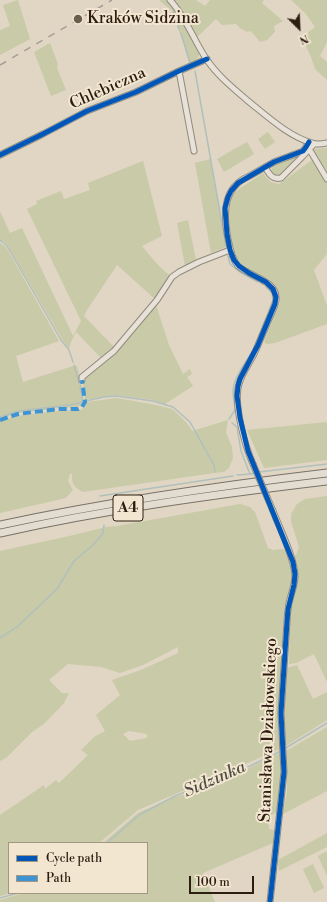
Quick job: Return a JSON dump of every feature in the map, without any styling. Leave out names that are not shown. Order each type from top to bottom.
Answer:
[{"type":"highway","name":"A4","points":[[0,525],[173,493],[327,473]]},
{"type":"highway","name":"A4","points":[[0,533],[90,515],[174,501],[327,480]]},
{"type":"street","points":[[170,0],[180,12],[206,59],[223,79],[291,134],[311,143],[327,143]]},
{"type":"street","name":"Chlebiczna","points":[[0,155],[87,111],[136,92],[179,70],[206,59]]},
{"type":"street","points":[[179,70],[194,151]]},
{"type":"street","points":[[265,167],[272,177],[276,179],[281,178],[311,143]]},
{"type":"street","points":[[307,149],[327,179]]},
{"type":"street","name":"Stanisława Działowskiego","points":[[270,902],[283,785],[281,713],[286,622],[295,574],[290,555],[273,510],[248,451],[240,418],[237,391],[240,379],[256,349],[275,304],[276,297],[273,289],[266,282],[238,266],[234,260],[230,250],[226,208],[228,197],[238,183],[265,167],[307,149]]},
{"type":"street","points":[[82,380],[82,377],[114,351],[157,300],[172,277],[199,262],[230,250]]},
{"type":"green space","points":[[18,0],[30,39],[0,55],[0,30],[10,26],[3,5]]},
{"type":"green space","points":[[159,0],[166,0],[177,11],[200,54],[196,60],[190,63],[172,11]]},
{"type":"green space","points":[[173,0],[196,0],[205,6],[210,0],[264,0],[262,3],[283,21],[274,26],[275,32],[267,40],[260,42],[251,31],[247,32],[236,24],[222,25],[216,19],[196,38],[179,6]]},
{"type":"green space","points":[[291,0],[327,0],[327,42],[320,56],[327,62],[327,80],[315,69],[302,37],[315,27],[306,14]]},
{"type":"green space","points":[[50,43],[58,64],[57,68],[66,90],[51,96],[34,52]]},
{"type":"green space","points":[[268,132],[275,142],[265,149],[258,139]]},
{"type":"green space","points":[[247,142],[254,154],[224,172],[217,159]]},
{"type":"green space","points":[[327,148],[327,174],[316,157],[314,149]]},
{"type":"green space","points":[[299,155],[280,176],[276,176],[272,173],[271,170],[274,165]]},
{"type":"green space","points":[[210,159],[226,247],[211,253],[195,163]]},
{"type":"green space","points":[[312,160],[327,184],[327,254],[314,270],[327,306],[327,324],[275,343],[267,344],[264,342],[280,303],[280,295],[283,298],[270,284],[239,262],[233,251],[228,214],[232,194],[263,173],[270,181],[279,184]]},
{"type":"green space","points":[[143,161],[162,236],[142,246],[157,264],[169,275],[156,300],[117,265],[84,316],[115,348],[101,358],[76,332],[69,349],[7,245],[3,241],[0,241],[0,211],[10,233],[22,228],[73,336],[81,321],[27,209],[37,204],[36,201],[61,191],[64,199],[90,190],[88,183]]},
{"type":"green space","points":[[188,220],[196,260],[185,266],[177,223]]},
{"type":"green space","points":[[0,243],[6,247],[59,341],[16,356],[23,382],[77,366],[81,380],[83,403],[78,407],[18,413],[0,419]]},
{"type":"green space","points":[[156,305],[169,345],[183,374],[190,369],[192,374],[187,377],[193,386],[165,404],[153,400],[117,395],[85,400],[83,386],[85,378],[110,356]]},
{"type":"green space","points":[[117,398],[172,409],[182,418],[192,431],[228,420],[226,432],[232,447],[233,458],[229,468],[224,472],[83,492],[74,485],[72,474],[70,474],[68,481],[73,490],[66,498],[0,513],[0,421],[16,416],[81,410],[85,407],[87,402]]},
{"type":"green space","points":[[327,422],[327,460],[264,468],[247,430]]},
{"type":"green space","points":[[327,496],[327,682],[314,654],[296,663],[289,664],[290,618],[292,602],[298,581],[298,569],[294,557],[299,547],[291,521],[291,514],[297,504],[305,499]]},
{"type":"green space","points":[[240,504],[250,507],[255,512],[268,548],[273,550],[283,549],[287,552],[293,574],[284,609],[278,710],[280,749],[138,810],[100,842],[8,842],[8,894],[0,896],[0,815],[44,785],[45,789],[56,780],[59,783],[88,755],[81,750],[94,737],[105,731],[96,715],[120,695],[112,680],[141,670],[178,653],[178,647],[143,665],[120,673],[101,667],[68,664],[49,680],[62,693],[69,693],[64,703],[44,724],[32,732],[6,758],[0,761],[0,551],[106,527]],"holes":[[[129,731],[147,734],[147,738],[130,741],[123,734]]]},
{"type":"green space","points":[[297,665],[313,699],[327,692],[327,720],[286,746],[284,710],[287,668]]},
{"type":"green space","points":[[327,727],[327,791],[283,814],[287,792],[286,751]]},
{"type":"green space","points":[[280,753],[282,776],[277,812],[268,817],[269,829],[274,830],[273,843],[203,873],[215,902],[0,902],[0,900],[21,894],[148,894],[148,842],[104,842],[138,813],[174,797],[187,794]]},
{"type":"green space","points":[[327,833],[327,847],[279,871],[278,860]]},
{"type":"green space","points":[[327,851],[327,876],[318,856]]},
{"type":"green space","points":[[313,864],[324,888],[314,893],[303,869]]},
{"type":"waterway","points":[[173,12],[179,29]]},
{"type":"waterway","points":[[181,33],[190,63]]},
{"type":"waterway","points":[[195,71],[226,246]]},
{"type":"waterway","points":[[0,241],[7,246],[61,340],[69,350],[73,362]]},
{"type":"waterway","points":[[228,256],[230,264],[240,272],[258,282]]},
{"type":"waterway","points":[[256,343],[273,300],[272,293],[266,287]]},
{"type":"waterway","points":[[229,419],[235,410],[233,391],[235,381],[251,353]]},
{"type":"waterway","points":[[74,365],[79,383]]},
{"type":"waterway","points":[[0,417],[18,411],[83,402],[80,386]]},
{"type":"waterway","points":[[86,401],[117,396],[153,401],[173,407],[190,422],[214,465],[215,471]]},
{"type":"waterway","points":[[232,423],[237,427],[241,451],[250,474]]},
{"type":"waterway","points":[[259,472],[327,464]]},
{"type":"waterway","points":[[237,475],[255,473]]},
{"type":"waterway","points":[[100,496],[233,476]]},
{"type":"waterway","points":[[0,638],[18,626],[57,589],[74,561],[94,544],[103,533],[104,525]]},
{"type":"waterway","name":"Sidzinka","points":[[284,749],[327,723]]},
{"type":"waterway","name":"Sidzinka","points":[[108,842],[139,815],[175,796],[250,766],[281,751]]},
{"type":"waterway","name":"Sidzinka","points":[[0,898],[14,894]]},
{"type":"railway","points":[[0,65],[112,0]]},
{"type":"marked path","points":[[0,420],[18,414],[58,409],[78,409],[82,407],[85,402],[82,380]]},
{"type":"cycle path","points":[[0,155],[87,111],[136,92],[207,59]]},
{"type":"cycle path","points":[[270,902],[284,772],[281,713],[287,622],[295,574],[293,562],[248,451],[240,418],[237,396],[240,379],[258,345],[275,304],[276,297],[273,289],[266,282],[249,273],[239,266],[234,260],[230,250],[227,234],[225,208],[231,191],[238,183],[274,162],[303,151],[309,142]]},
{"type":"place","name":"Kraków Sidzina","points":[[78,19]]}]
